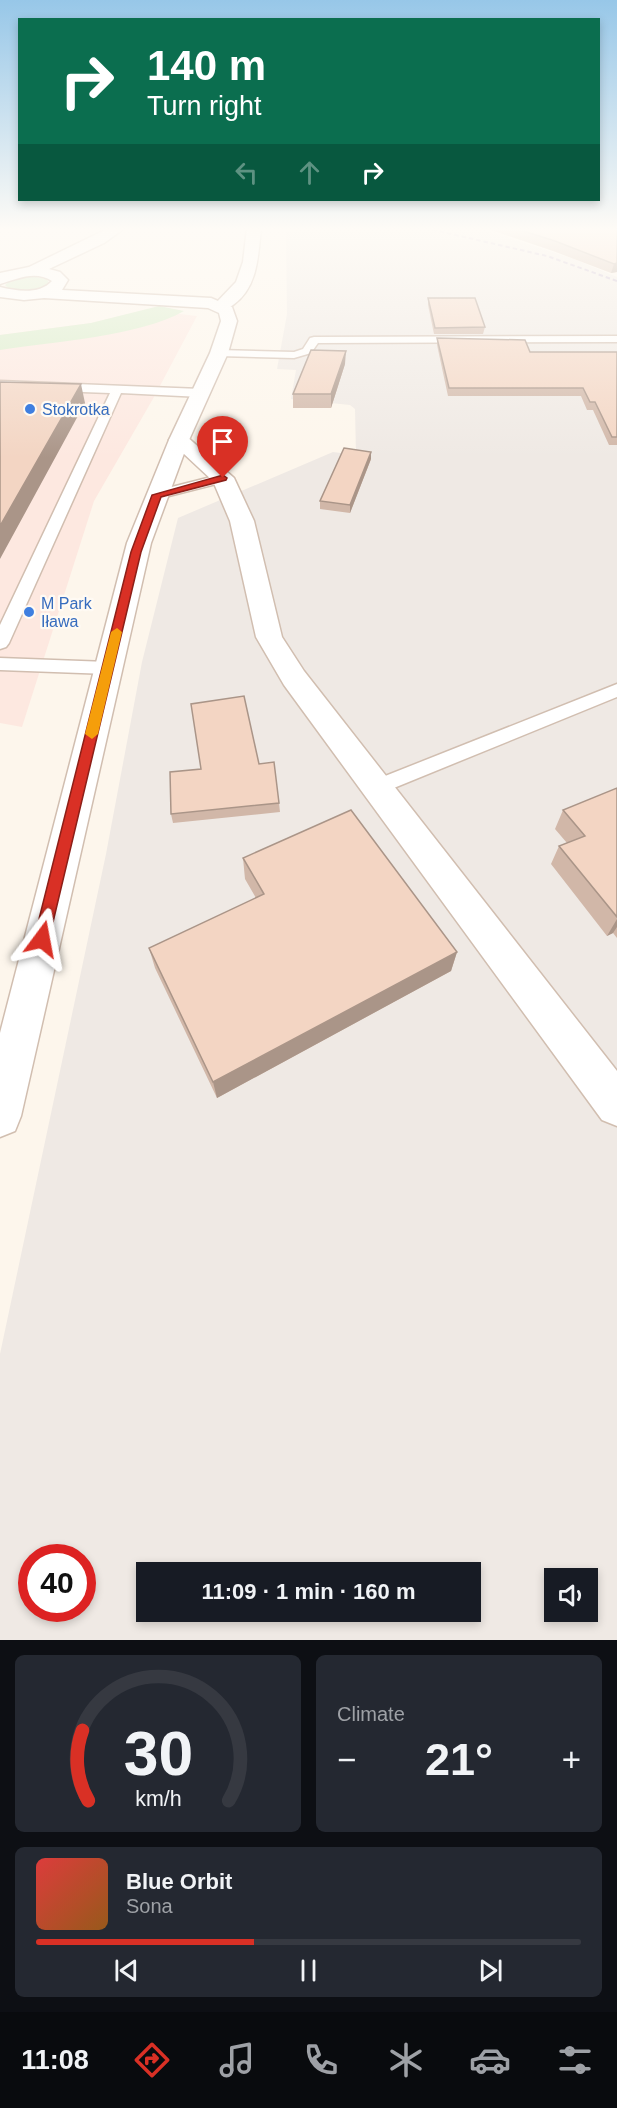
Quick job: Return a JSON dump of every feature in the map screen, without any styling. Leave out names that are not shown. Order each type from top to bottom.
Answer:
[{"type":"street","points":[[0,1116],[139,543],[179,440],[219,353],[230,321],[226,310],[216,305]]},
{"type":"street","points":[[179,440],[223,478],[242,521],[269,637],[294,678],[617,1105]]},
{"type":"lane","points":[[219,353],[305,354],[310,350],[314,340],[617,339]]},
{"type":"lane","points":[[0,385],[201,393]]},
{"type":"lane","points":[[0,643],[117,390]]},
{"type":"lane","points":[[157,495],[223,478]]},
{"type":"lane","points":[[0,664],[108,668]]},
{"type":"lane","points":[[377,787],[617,690]]},
{"type":"shaded area","points":[[287,305],[617,305],[617,1640],[0,1640],[0,1354],[106,854],[142,662],[178,518],[333,452],[356,455],[355,409],[350,405],[291,399],[296,370],[277,369]]},
{"type":"shaded area","name":"M Park Iława","points":[[145,310],[197,316],[154,397],[94,501],[22,727],[0,723],[0,335],[91,323]]},
{"type":"green space","points":[[159,306],[184,311],[144,327],[69,341],[0,350],[0,335],[91,323]]},
{"type":"building","points":[[430,305],[477,305],[485,327],[435,328]]},
{"type":"building","points":[[437,338],[525,340],[530,352],[617,352],[617,437],[612,437],[595,402],[590,402],[583,388],[449,388]]},
{"type":"building","points":[[311,350],[346,351],[331,394],[293,394]]},
{"type":"building","points":[[0,382],[81,384],[0,526]]},
{"type":"building","points":[[344,448],[371,452],[350,505],[320,501]]},
{"type":"building","points":[[244,696],[259,764],[274,762],[279,803],[171,814],[170,772],[201,769],[191,704]]},
{"type":"building","points":[[617,788],[617,917],[559,846],[585,836],[563,810]]},
{"type":"building","points":[[351,810],[457,952],[213,1082],[149,948],[264,894],[243,858]]},
{"type":"slow traffic","points":[[92,734],[117,632]]},
{"type":"place","name":"Stokrotka","points":[[30,409]]},
{"type":"place","name":"M Park Iława","points":[[29,612]]},
{"type":"route","points":[[42,939],[136,552],[157,495],[223,478]]}]
